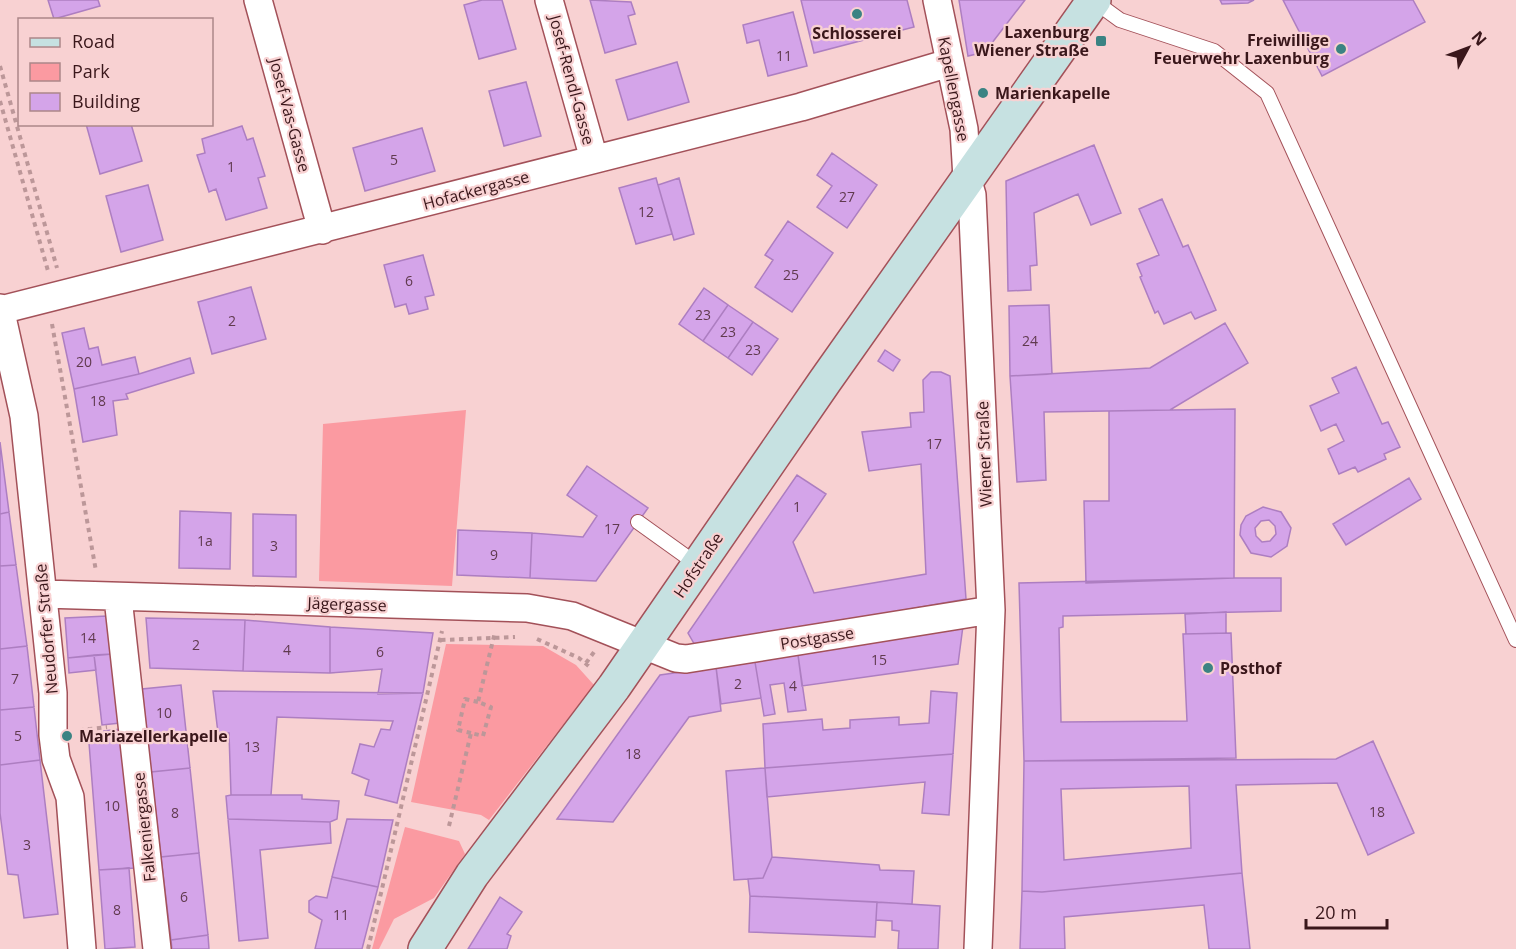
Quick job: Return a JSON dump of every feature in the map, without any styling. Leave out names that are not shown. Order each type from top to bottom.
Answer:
[{"type":"main road","points":[[967,178],[1094,0]]},
{"type":"main road","name":"Hofstraße","points":[[425,949],[472,875],[645,644],[967,178]]},
{"type":"street","name":"Josef-Vas-Gasse","points":[[258,0],[322,230]]},
{"type":"street","name":"Josef-Rendl-Gasse","points":[[549,0],[594,159]]},
{"type":"street","name":"Kapellengasse","points":[[937,0],[964,129],[967,178]]},
{"type":"street","name":"Hofackergasse","points":[[0,309],[57,287],[322,230],[801,107],[949,63]]},
{"type":"street","name":"Wiener Straße","points":[[967,178],[972,195],[991,610],[978,949]]},
{"type":"street","name":"Neudorfer Straße","points":[[0,309],[12,418],[43,594],[53,693],[51,713],[54,748],[70,797],[82,949]]},
{"type":"street","name":"Jägergasse","points":[[43,594],[527,608],[572,616],[645,644]]},
{"type":"street","name":"Falkeniergasse","points":[[110,597],[132,723],[158,949]]},
{"type":"street","name":"Postgasse","points":[[645,644],[676,658],[686,659],[991,610]]},
{"type":"lane","points":[[1094,0],[1120,20],[1214,51],[1268,93],[1516,640]]},
{"type":"lane","points":[[638,522],[698,565]]},
{"type":"path","points":[[0,66],[57,287],[50,310],[110,597]]},
{"type":"path","points":[[0,101],[57,287]]},
{"type":"path","points":[[368,949],[447,607]]},
{"type":"path","points":[[478,702],[501,608]]},
{"type":"path","points":[[531,636],[579,658],[614,687]]},
{"type":"path","points":[[441,640],[522,637]]},
{"type":"path","points":[[465,699],[478,702],[491,707],[483,736],[458,730],[465,699]]},
{"type":"path","points":[[54,748],[84,744],[82,730],[132,723]]},
{"type":"path","points":[[449,826],[471,734]]},
{"type":"green space","points":[[466,410],[452,586],[319,581],[323,424]]},
{"type":"green space","points":[[446,644],[543,646],[576,665],[594,685],[489,820],[481,815],[411,802]]},
{"type":"green space","points":[[405,827],[459,841],[465,854],[434,898],[394,919],[379,949],[372,949]]},
{"type":"building","points":[[48,0],[98,0],[100,6],[58,18],[54,18]]},
{"type":"building","points":[[482,0],[502,0],[516,49],[479,59],[464,5]]},
{"type":"building","points":[[590,0],[631,2],[635,14],[628,16],[636,44],[605,53]]},
{"type":"building","name":"Schlosserei","points":[[801,0],[907,0],[914,27],[814,53]]},
{"type":"building","points":[[959,0],[1025,0],[985,52],[968,56]]},
{"type":"building","name":"Freiwillige Feuerwehr Laxenburg","points":[[1220,0],[1254,0],[1248,3],[1222,4]]},
{"type":"building","name":"Freiwillige Feuerwehr Laxenburg","points":[[1283,0],[1413,0],[1425,22],[1322,76]]},
{"type":"building","points":[[793,12],[807,66],[768,76],[759,40],[747,43],[743,25]]},
{"type":"building","points":[[677,62],[689,102],[628,120],[616,80]]},
{"type":"building","points":[[526,82],[541,136],[504,146],[489,91]]},
{"type":"building","points":[[87,126],[132,126],[142,161],[100,174]]},
{"type":"building","points":[[242,126],[247,140],[253,138],[265,176],[258,178],[267,208],[226,220],[216,189],[209,192],[197,155],[205,153],[202,139]]},
{"type":"building","points":[[422,128],[435,171],[365,191],[353,148]]},
{"type":"building","points":[[1094,145],[1121,213],[1091,225],[1078,194],[1034,213],[1037,265],[1030,266],[1031,290],[1008,291],[1006,181]]},
{"type":"building","points":[[832,153],[877,185],[847,228],[817,207],[832,186],[817,175]]},
{"type":"building","points":[[656,178],[672,234],[636,244],[619,188]]},
{"type":"building","points":[[679,178],[694,234],[674,240],[658,185]]},
{"type":"building","points":[[148,185],[163,240],[121,252],[106,196]]},
{"type":"building","points":[[1162,199],[1183,247],[1188,245],[1216,310],[1195,319],[1191,312],[1164,324],[1158,311],[1155,313],[1137,264],[1159,255],[1139,209]]},
{"type":"building","points":[[788,221],[833,253],[792,312],[755,287],[773,260],[765,255]]},
{"type":"building","points":[[423,255],[434,295],[425,297],[428,309],[409,314],[406,304],[395,307],[384,265]]},
{"type":"building","points":[[251,287],[266,339],[212,354],[198,302]]},
{"type":"building","points":[[704,288],[728,305],[703,341],[679,324]]},
{"type":"building","points":[[728,305],[753,322],[728,358],[703,341]]},
{"type":"building","points":[[1049,305],[1052,374],[1010,376],[1009,306]]},
{"type":"building","points":[[753,322],[778,339],[752,375],[728,358]]},
{"type":"building","points":[[1225,323],[1248,363],[1170,410],[1044,412],[1046,480],[1017,482],[1010,376],[1150,368]]},
{"type":"building","points":[[84,328],[89,349],[98,347],[102,365],[135,357],[139,374],[74,389],[62,333]]},
{"type":"building","points":[[885,350],[900,360],[893,371],[878,361]]},
{"type":"building","points":[[190,358],[194,373],[126,394],[128,399],[113,401],[117,435],[83,442],[74,389],[139,374]]},
{"type":"building","points":[[1356,367],[1382,424],[1388,422],[1400,447],[1384,454],[1386,459],[1358,472],[1355,467],[1339,474],[1328,449],[1344,441],[1336,424],[1321,431],[1310,406],[1339,393],[1332,378]]},
{"type":"building","points":[[931,372],[941,372],[950,376],[966,599],[696,647],[688,633],[797,475],[826,494],[793,542],[814,593],[926,574],[921,464],[869,471],[862,432],[911,427],[910,413],[924,412],[923,380]]},
{"type":"building","points":[[1235,409],[1234,578],[1086,583],[1084,501],[1109,501],[1109,411]]},
{"type":"building","points":[[0,442],[9,512],[0,514]]},
{"type":"building","points":[[587,466],[648,508],[596,581],[530,578],[532,533],[583,537],[597,516],[567,495]]},
{"type":"building","points":[[1409,478],[1421,499],[1346,545],[1333,524]]},
{"type":"building","points":[[1263,507],[1281,512],[1291,528],[1287,546],[1271,557],[1251,553],[1240,535],[1241,525],[1246,516]],"holes":[[[1269,520],[1275,526],[1276,534],[1270,541],[1262,542],[1256,536],[1255,528],[1261,521]]]},
{"type":"building","points":[[180,511],[231,513],[230,569],[179,568]]},
{"type":"building","points":[[9,512],[16,565],[0,566],[0,514]]},
{"type":"building","points":[[253,514],[296,515],[296,577],[253,576]]},
{"type":"building","points":[[458,530],[532,533],[530,578],[457,575]]},
{"type":"building","points":[[16,565],[27,646],[0,649],[0,566]]},
{"type":"building","name":"Posthof","points":[[1281,578],[1281,611],[1063,616],[1063,627],[1059,628],[1061,722],[1187,721],[1183,634],[1231,633],[1236,758],[1024,761],[1019,583]]},
{"type":"building","points":[[1226,612],[1226,633],[1186,634],[1185,614]]},
{"type":"building","points":[[107,616],[112,654],[68,658],[65,618]]},
{"type":"building","points":[[146,618],[245,620],[243,671],[150,668]]},
{"type":"building","points":[[245,620],[330,627],[330,673],[243,671]]},
{"type":"building","points":[[963,626],[958,664],[802,686],[798,655]]},
{"type":"building","points":[[330,627],[433,633],[423,693],[378,694],[382,669],[330,673]]},
{"type":"building","points":[[27,646],[34,707],[0,710],[0,649]]},
{"type":"building","points":[[112,654],[120,723],[102,725],[94,655]]},
{"type":"building","points":[[94,655],[96,670],[69,673],[68,658]]},
{"type":"building","points":[[798,655],[806,710],[788,712],[784,683],[770,685],[775,714],[764,716],[755,662]]},
{"type":"building","points":[[755,662],[761,698],[721,704],[716,667]]},
{"type":"building","points":[[716,667],[721,711],[689,717],[613,822],[557,819],[660,675]]},
{"type":"building","points":[[181,685],[190,768],[151,772],[142,689]]},
{"type":"building","points":[[213,691],[423,693],[397,803],[365,795],[369,780],[352,773],[360,744],[374,747],[381,729],[390,730],[393,721],[277,717],[271,795],[231,795],[229,733],[218,733]]},
{"type":"building","points":[[931,691],[957,693],[953,754],[765,768],[763,724],[822,719],[823,730],[850,728],[850,720],[899,717],[899,725],[929,723]]},
{"type":"building","points":[[34,707],[40,760],[0,765],[0,710]]},
{"type":"building","points":[[121,729],[136,868],[99,870],[89,743],[105,742],[104,731]]},
{"type":"building","points":[[1373,741],[1414,833],[1368,855],[1337,783],[1236,785],[1242,873],[1042,892],[1022,891],[1024,761],[1336,759]],"holes":[[[1189,786],[1191,848],[1064,860],[1061,789]]]},
{"type":"building","points":[[953,754],[949,815],[922,813],[925,782],[767,797],[765,768]]},
{"type":"building","points":[[40,760],[58,914],[24,918],[18,875],[8,874],[0,813],[0,765]]},
{"type":"building","points":[[190,768],[199,853],[161,857],[151,772]]},
{"type":"building","points":[[765,768],[772,857],[763,878],[734,880],[726,771]]},
{"type":"building","points":[[302,795],[302,799],[339,801],[337,819],[330,822],[228,819],[226,796]]},
{"type":"building","points":[[228,819],[330,822],[331,843],[260,850],[268,938],[239,941]]},
{"type":"building","points":[[347,819],[393,820],[378,887],[332,877]]},
{"type":"building","points":[[199,853],[208,935],[171,940],[161,857]]},
{"type":"building","points":[[772,857],[879,865],[880,870],[914,871],[912,904],[750,896],[748,879],[763,878]]},
{"type":"building","points":[[129,868],[135,947],[105,949],[99,870]]},
{"type":"building","points":[[1242,873],[1250,949],[1209,949],[1204,905],[1064,917],[1065,949],[1020,949],[1022,891],[1042,892]]},
{"type":"building","points":[[332,877],[378,887],[362,949],[315,949],[322,920],[309,912],[309,901],[316,896],[327,898]]},
{"type":"building","points":[[750,896],[877,902],[875,937],[749,932]]},
{"type":"building","points":[[500,897],[522,912],[507,934],[511,936],[507,949],[468,949]]},
{"type":"building","points":[[877,902],[940,906],[938,949],[898,949],[899,931],[892,930],[892,921],[876,920]]},
{"type":"building","points":[[208,935],[209,949],[172,949],[171,940]]},
{"type":"place","name":"Schlosserei","points":[[857,14]]},
{"type":"place","name":"Laxenburg Wiener Straße","points":[[1101,41]]},
{"type":"place","name":"Freiwillige Feuerwehr Laxenburg","points":[[1341,49]]},
{"type":"place","name":"Marienkapelle","points":[[983,93]]},
{"type":"place","name":"Posthof","points":[[1208,668]]},
{"type":"place","name":"Mariazellerkapelle","points":[[67,736]]}]
